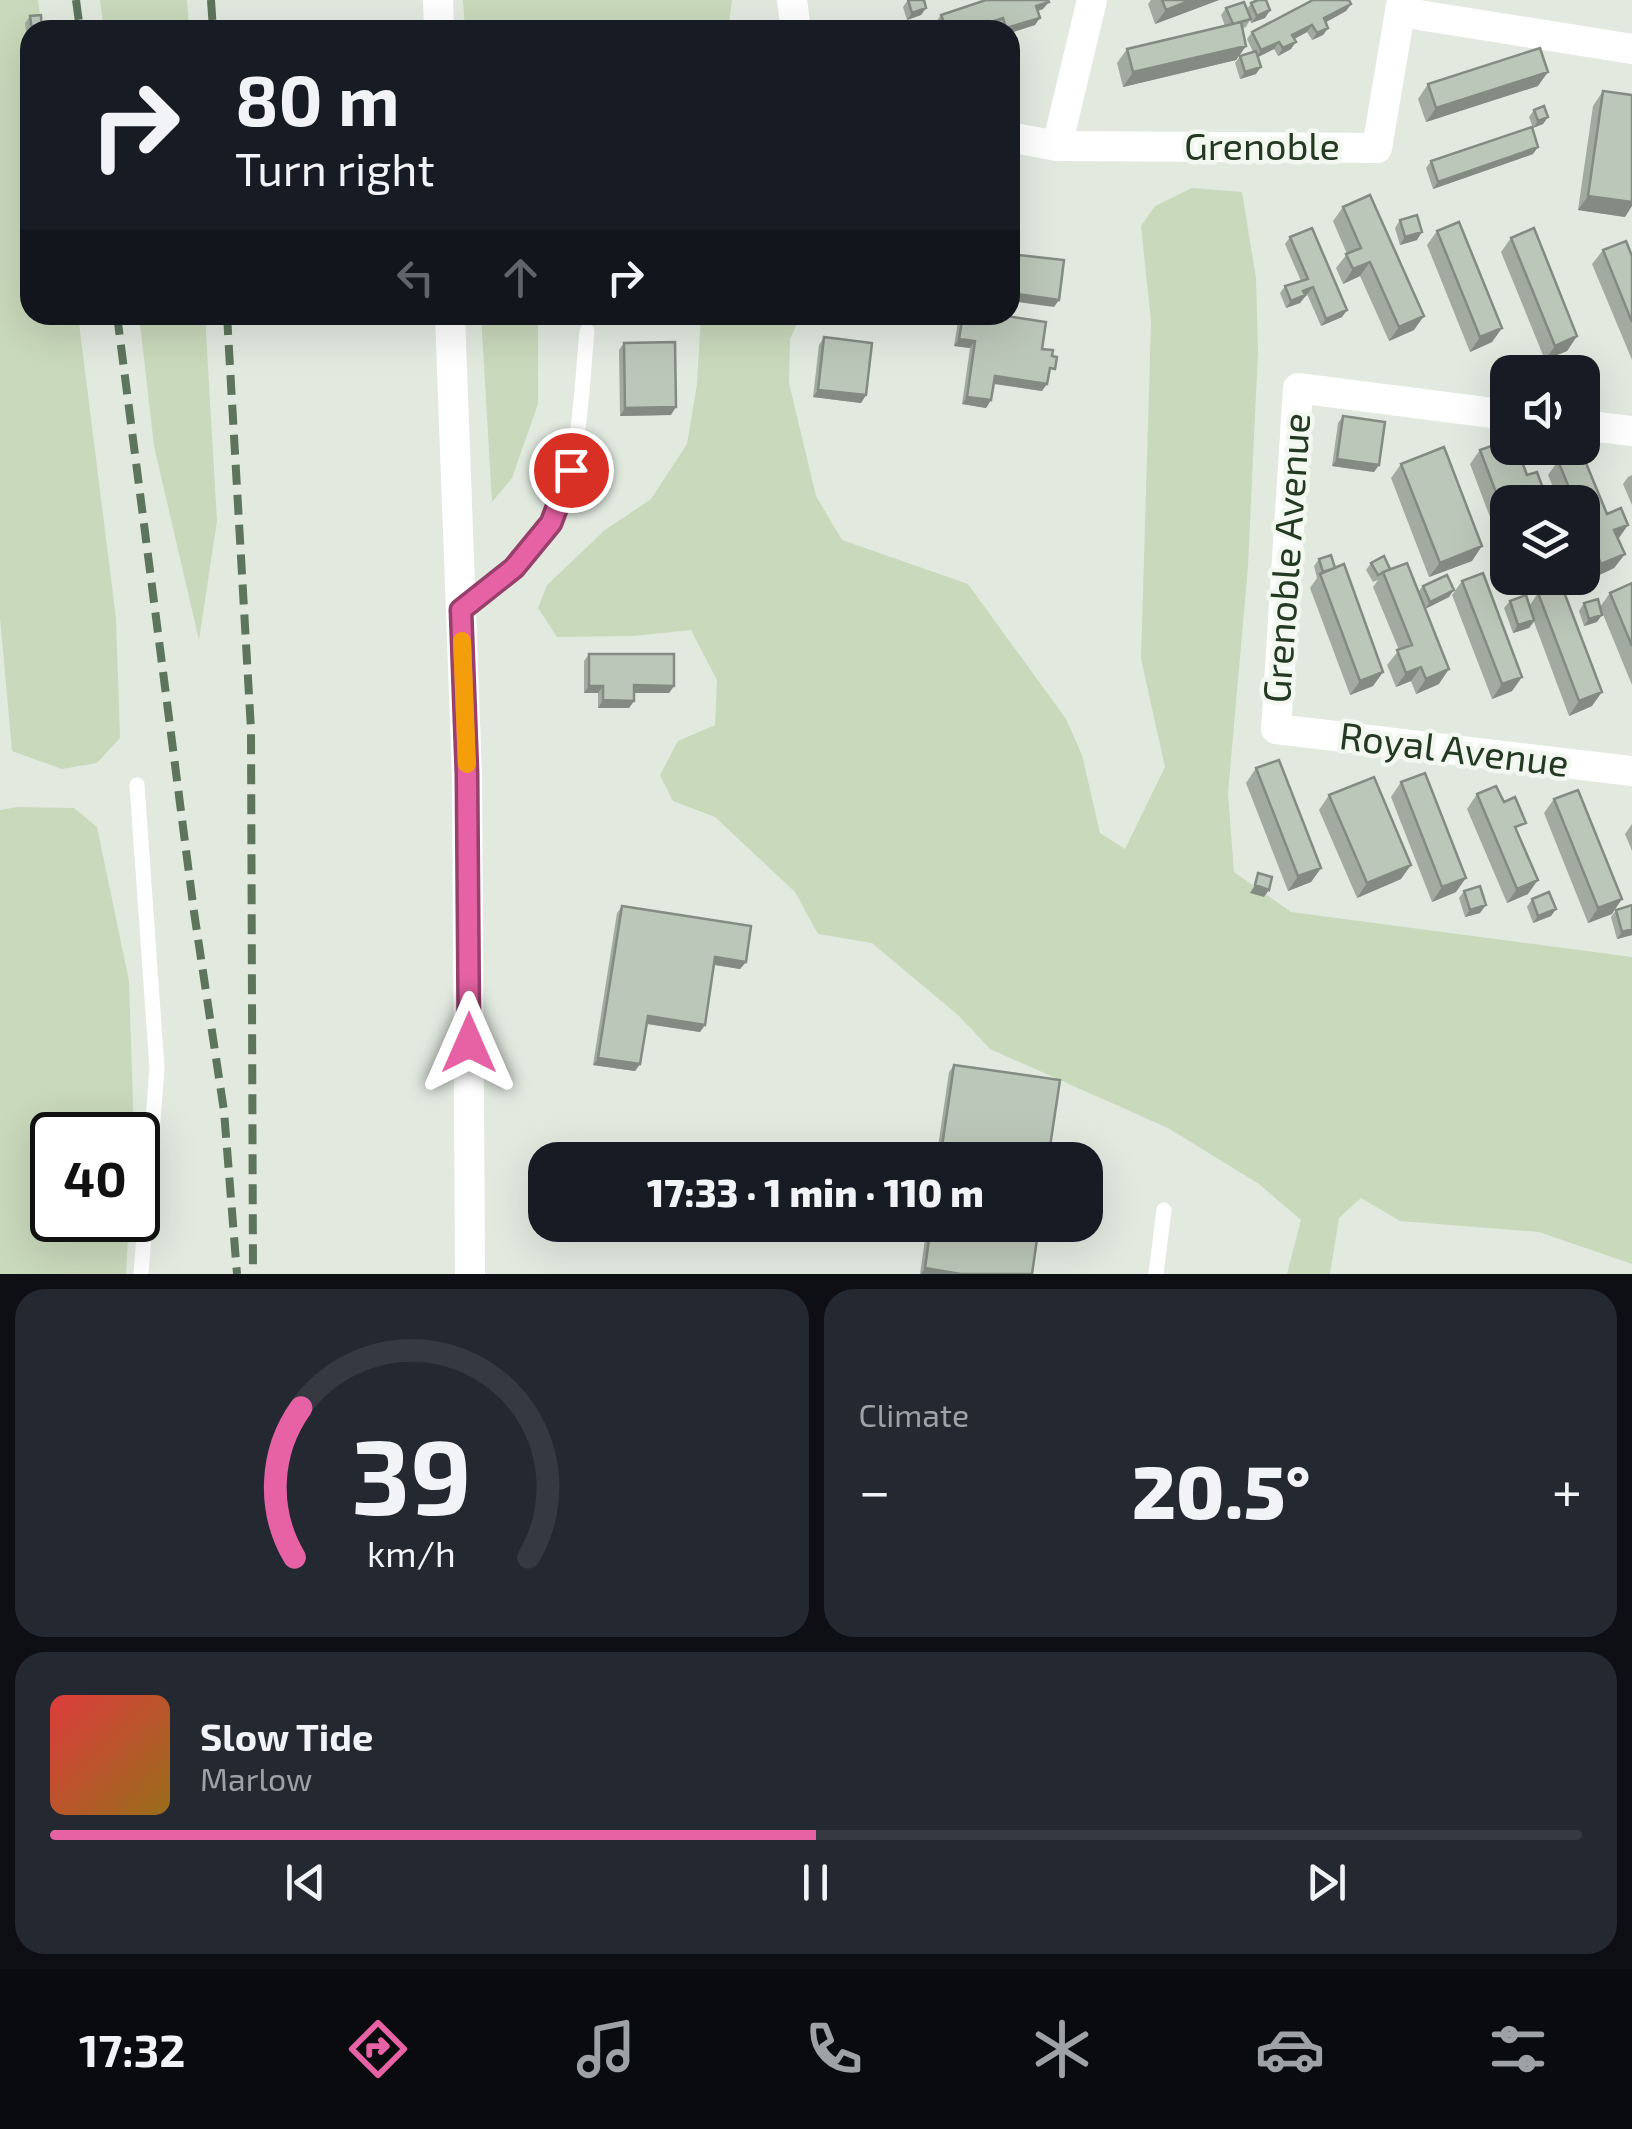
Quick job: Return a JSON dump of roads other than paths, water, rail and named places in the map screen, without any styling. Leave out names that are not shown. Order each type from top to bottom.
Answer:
[{"type":"street","points":[[1020,140],[1057,146],[1092,0]]},
{"type":"street","points":[[1401,6],[1632,49]]},
{"type":"street","name":"Grenoble","points":[[1057,146],[1378,148],[1401,6]]},
{"type":"street","points":[[450,325],[467,774],[470,1274]]},
{"type":"street","name":"Grenoble Avenue","points":[[1276,728],[1298,388],[1490,413]]},
{"type":"street","points":[[1600,427],[1632,431]]},
{"type":"street","name":"Royal Avenue","points":[[1276,728],[1632,771]]},
{"type":"lane","points":[[461,610],[514,568],[551,523],[571,470],[587,331]]},
{"type":"lane","points":[[137,785],[156,1068],[141,1274]]},
{"type":"lane","points":[[1156,1274],[1164,1210]]},
{"type":"railway","points":[[76,0],[79,20]]},
{"type":"railway","points":[[211,0],[212,20]]},
{"type":"railway","points":[[118,325],[194,912],[224,1111],[237,1274]]},
{"type":"railway","points":[[228,325],[251,730],[253,1274]]}]
